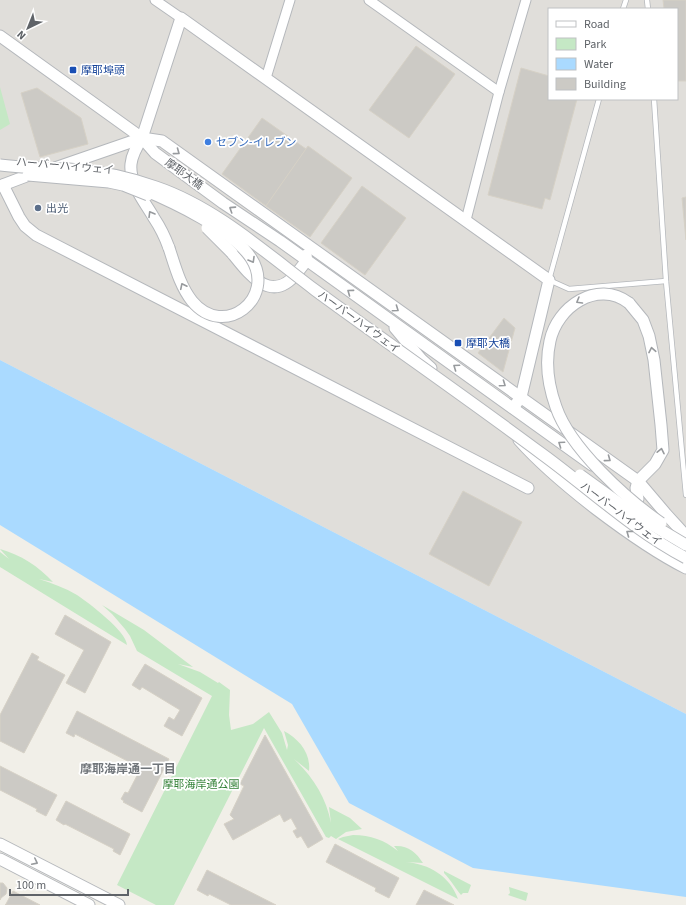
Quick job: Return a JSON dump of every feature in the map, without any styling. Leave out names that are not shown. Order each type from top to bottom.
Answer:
[{"type":"street","points":[[155,0],[549,280],[521,397],[513,408]]},
{"type":"street","points":[[266,78],[290,0]]},
{"type":"street","points":[[368,0],[499,92]]},
{"type":"street","points":[[466,220],[499,92],[526,0]]},
{"type":"street","points":[[0,169],[97,176],[124,182],[146,190],[184,208],[227,234],[242,247],[251,258],[256,268],[258,279],[256,290],[251,301],[239,313],[227,317],[214,316],[202,310],[192,300],[184,289],[160,228],[138,190],[131,172],[132,157],[142,138],[181,18]]},
{"type":"street","name":"摩耶大橋","points":[[0,36],[142,138],[155,153],[222,203],[280,240],[547,434],[629,490],[686,554]]},
{"type":"street","points":[[142,138],[32,174],[2,186],[25,226],[36,235],[528,488]]},
{"type":"street","name":"摩耶大橋","points":[[142,138],[162,141],[638,481],[686,536]]},
{"type":"street","name":"ハーバーハイウェイ","points":[[0,160],[72,165],[110,170],[156,181],[194,199],[234,224],[357,316],[634,514],[686,545]]},
{"type":"street","name":"ハーバーハイウェイ","points":[[0,165],[70,169],[108,174],[156,186],[193,203],[230,226],[354,318],[524,440],[631,524],[686,558]]},
{"type":"street","points":[[0,172],[96,180],[131,188],[152,196],[189,215],[206,227],[256,280],[271,286],[280,286],[288,281],[306,260],[307,256],[304,250],[245,207],[222,184]]},
{"type":"street","points":[[638,499],[636,488],[638,481],[655,464],[663,450],[654,360],[649,336],[643,320],[628,303],[618,297],[600,294],[584,298],[569,307],[558,321],[550,339],[547,361],[548,376],[551,393],[556,408],[576,442],[607,478],[640,507],[686,539]]},
{"type":"street","points":[[385,317],[420,359],[508,428],[541,464],[573,491],[648,547],[686,568]]},
{"type":"street","points":[[0,844],[119,905]]},
{"type":"street","points":[[0,859],[89,905]]},
{"type":"lane","points":[[599,100],[549,280],[569,289],[666,281]]},
{"type":"lane","points":[[654,100],[666,281],[686,495]]},
{"type":"shaded area","points":[[0,0],[686,0],[686,714],[0,360]]},
{"type":"green space","points":[[0,87],[10,124],[0,130]]},
{"type":"green space","points":[[0,549],[15,554],[29,562],[53,582],[39,579],[68,590],[90,604],[121,633],[127,645],[0,567],[0,552],[9,559]]},
{"type":"green space","name":"摩耶海岸通公園","points":[[102,605],[144,630],[193,667],[178,664],[200,672],[218,683],[219,682],[230,690],[229,715],[231,730],[253,724],[269,712],[282,733],[287,750],[288,745],[284,731],[295,738],[303,747],[308,758],[309,771],[294,759],[313,780],[318,788],[326,805],[331,823],[329,807],[350,818],[362,829],[346,832],[336,839],[331,836],[329,838],[326,837],[264,728],[174,905],[156,905],[117,885],[212,696],[137,651],[125,629]]},
{"type":"green space","points":[[353,835],[377,839],[398,851],[394,846],[411,850],[423,863],[406,862],[423,865],[438,873],[450,884],[458,899],[338,839]]},
{"type":"green space","points":[[444,871],[471,885],[468,893],[463,893],[461,895]]},
{"type":"green space","points":[[509,887],[528,893],[526,901],[508,895],[510,893]]},
{"type":"water","points":[[0,360],[686,714],[686,897],[473,868],[349,803],[292,704],[0,525]]},
{"type":"building","points":[[663,0],[686,0],[686,81],[678,81],[678,8],[664,8]]},
{"type":"building","points":[[416,46],[455,74],[409,138],[369,110]]},
{"type":"building","points":[[521,68],[548,76],[548,100],[577,100],[550,200],[545,198],[542,209],[488,195]]},
{"type":"building","points":[[37,88],[81,118],[88,144],[40,157],[21,93]]},
{"type":"building","points":[[262,118],[306,149],[266,206],[222,174]]},
{"type":"building","points":[[308,146],[352,178],[310,237],[266,206]]},
{"type":"building","points":[[362,186],[406,218],[365,275],[321,243]]},
{"type":"building","points":[[686,197],[686,240],[682,198]]},
{"type":"building","points":[[504,318],[515,328],[503,372],[478,353]]},
{"type":"building","points":[[463,491],[522,522],[489,586],[429,554]]},
{"type":"building","points":[[65,615],[111,642],[85,693],[66,683],[84,650],[55,634]]},
{"type":"building","points":[[32,653],[39,657],[37,660],[65,675],[24,753],[0,741],[0,715]]},
{"type":"building","points":[[145,664],[202,698],[182,736],[164,726],[169,717],[174,720],[180,710],[142,687],[140,690],[132,685]]},
{"type":"building","points":[[77,711],[169,759],[142,812],[123,802],[124,801],[121,799],[125,792],[128,793],[141,768],[75,734],[74,737],[66,733]]},
{"type":"building","points":[[265,735],[323,839],[308,848],[301,836],[297,838],[293,831],[297,829],[291,818],[284,822],[280,814],[233,840],[224,824],[234,819],[230,815],[244,786],[240,784]]},
{"type":"building","points":[[0,766],[57,795],[46,816],[36,811],[37,809],[0,790]]},
{"type":"building","points":[[66,801],[130,834],[120,855],[113,851],[114,849],[56,820]]},
{"type":"building","points":[[335,844],[399,878],[389,898],[375,891],[376,888],[326,862]]},
{"type":"building","points":[[207,870],[276,905],[231,905],[209,894],[208,896],[197,890]]},
{"type":"building","points":[[0,883],[3,883],[7,888],[6,894],[0,900]]},
{"type":"building","points":[[424,890],[454,905],[416,905]]},
{"type":"building","points":[[13,891],[40,905],[5,905]]},
{"type":"place","name":"摩耶埠頭","points":[[73,70]]},
{"type":"place","name":"セブン-イレブン","points":[[208,142]]},
{"type":"place","name":"出光","points":[[38,208]]},
{"type":"place","name":"摩耶大橋","points":[[458,343]]},
{"type":"district","name":"摩耶海岸通一丁目","points":[[128,769]]}]
